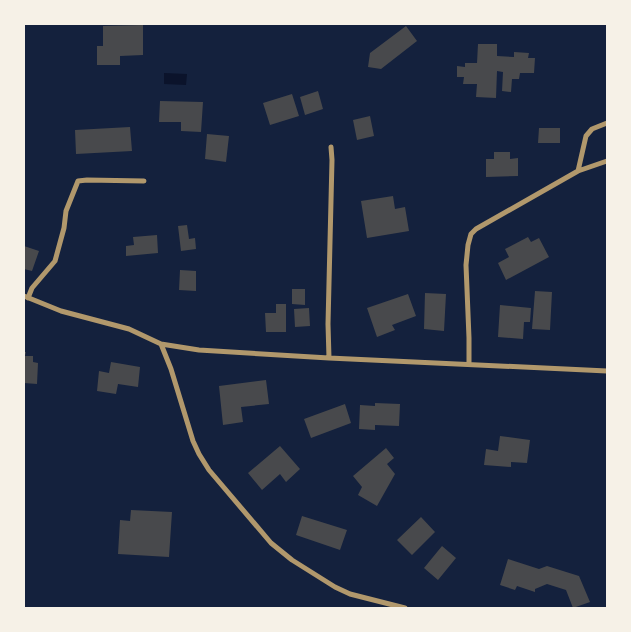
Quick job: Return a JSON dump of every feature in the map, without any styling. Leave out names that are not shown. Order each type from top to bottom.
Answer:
[{"type":"street","points":[[578,171],[586,136],[592,129],[607,123]]},
{"type":"street","points":[[329,358],[331,147]]},
{"type":"street","points":[[469,364],[470,338],[466,271],[471,234],[476,229],[578,171],[607,161]]},
{"type":"street","points":[[144,181],[78,181],[66,211],[64,228],[54,261],[26,297],[61,311],[129,329],[161,344],[200,350],[607,371]]},
{"type":"street","points":[[161,344],[199,454],[215,478],[272,544],[292,560],[350,594],[405,608]]},
{"type":"water","points":[[164,73],[187,74],[186,85],[164,84]]},
{"type":"building","points":[[143,25],[143,55],[120,56],[120,65],[97,65],[97,46],[103,46],[103,26]]},
{"type":"building","points":[[406,26],[417,41],[381,69],[368,67],[370,53]]},
{"type":"building","points":[[478,44],[497,44],[497,56],[514,57],[514,52],[529,53],[528,58],[535,58],[534,73],[520,73],[519,79],[512,79],[511,92],[502,91],[503,72],[497,71],[496,98],[476,97],[477,84],[463,84],[464,77],[457,77],[457,66],[465,67],[465,63],[477,63]]},
{"type":"building","points":[[318,91],[323,109],[305,115],[300,97]]},
{"type":"building","points":[[292,94],[299,116],[270,125],[263,103]]},
{"type":"building","points":[[160,101],[203,102],[201,132],[181,131],[181,122],[159,122]]},
{"type":"building","points":[[370,116],[374,136],[357,140],[353,120]]},
{"type":"building","points":[[130,127],[132,151],[76,154],[75,130]]},
{"type":"building","points":[[539,128],[560,128],[560,143],[538,143]]},
{"type":"building","points":[[207,134],[229,136],[226,162],[205,159]]},
{"type":"building","points":[[494,152],[510,152],[510,159],[518,158],[518,176],[486,177],[486,159],[494,159]]},
{"type":"building","points":[[393,196],[395,209],[405,207],[409,231],[367,238],[361,201]]},
{"type":"building","points":[[187,225],[189,239],[195,238],[196,249],[181,251],[178,226]]},
{"type":"building","points":[[157,235],[158,253],[126,256],[126,246],[134,245],[133,237]]},
{"type":"building","points":[[528,237],[531,242],[539,238],[549,257],[506,280],[498,263],[509,257],[505,249]]},
{"type":"building","points":[[24,246],[39,251],[32,271],[24,269]]},
{"type":"building","points":[[180,270],[196,271],[196,291],[179,290]]},
{"type":"building","points":[[292,289],[305,289],[305,305],[292,304]]},
{"type":"building","points":[[535,291],[552,292],[550,330],[532,329]]},
{"type":"building","points":[[425,293],[446,294],[444,331],[424,329]]},
{"type":"building","points":[[408,294],[416,316],[392,325],[395,330],[377,337],[367,308]]},
{"type":"building","points":[[276,304],[286,304],[286,332],[266,332],[265,313],[276,313]]},
{"type":"building","points":[[500,305],[531,308],[530,322],[524,322],[523,339],[498,337]]},
{"type":"building","points":[[309,308],[310,326],[295,327],[294,309]]},
{"type":"building","points":[[24,352],[26,352],[25,356],[33,356],[33,362],[38,363],[37,384],[24,383]]},
{"type":"building","points":[[111,362],[140,367],[138,387],[118,384],[116,394],[97,391],[99,371],[109,373]]},
{"type":"building","points":[[266,380],[269,404],[241,407],[243,422],[223,425],[219,386]]},
{"type":"building","points":[[375,403],[400,404],[399,426],[375,425],[375,430],[359,429],[360,405],[375,406]]},
{"type":"building","points":[[345,404],[351,423],[311,438],[304,419]]},
{"type":"building","points":[[500,436],[530,440],[527,463],[511,462],[511,467],[484,465],[486,449],[498,451]]},
{"type":"building","points":[[280,446],[300,469],[286,482],[280,474],[262,490],[248,473]]},
{"type":"building","points":[[386,448],[394,458],[387,464],[395,474],[377,506],[358,495],[362,487],[353,476]]},
{"type":"building","points":[[131,510],[172,512],[169,557],[118,554],[120,520],[130,521]]},
{"type":"building","points":[[302,516],[347,530],[340,550],[296,535]]},
{"type":"building","points":[[421,517],[435,532],[412,555],[397,540]]},
{"type":"building","points":[[442,546],[456,558],[438,580],[424,568]]},
{"type":"building","points":[[508,559],[539,569],[547,566],[579,576],[590,602],[573,608],[566,590],[547,584],[535,589],[535,592],[517,586],[515,590],[500,585]]}]
